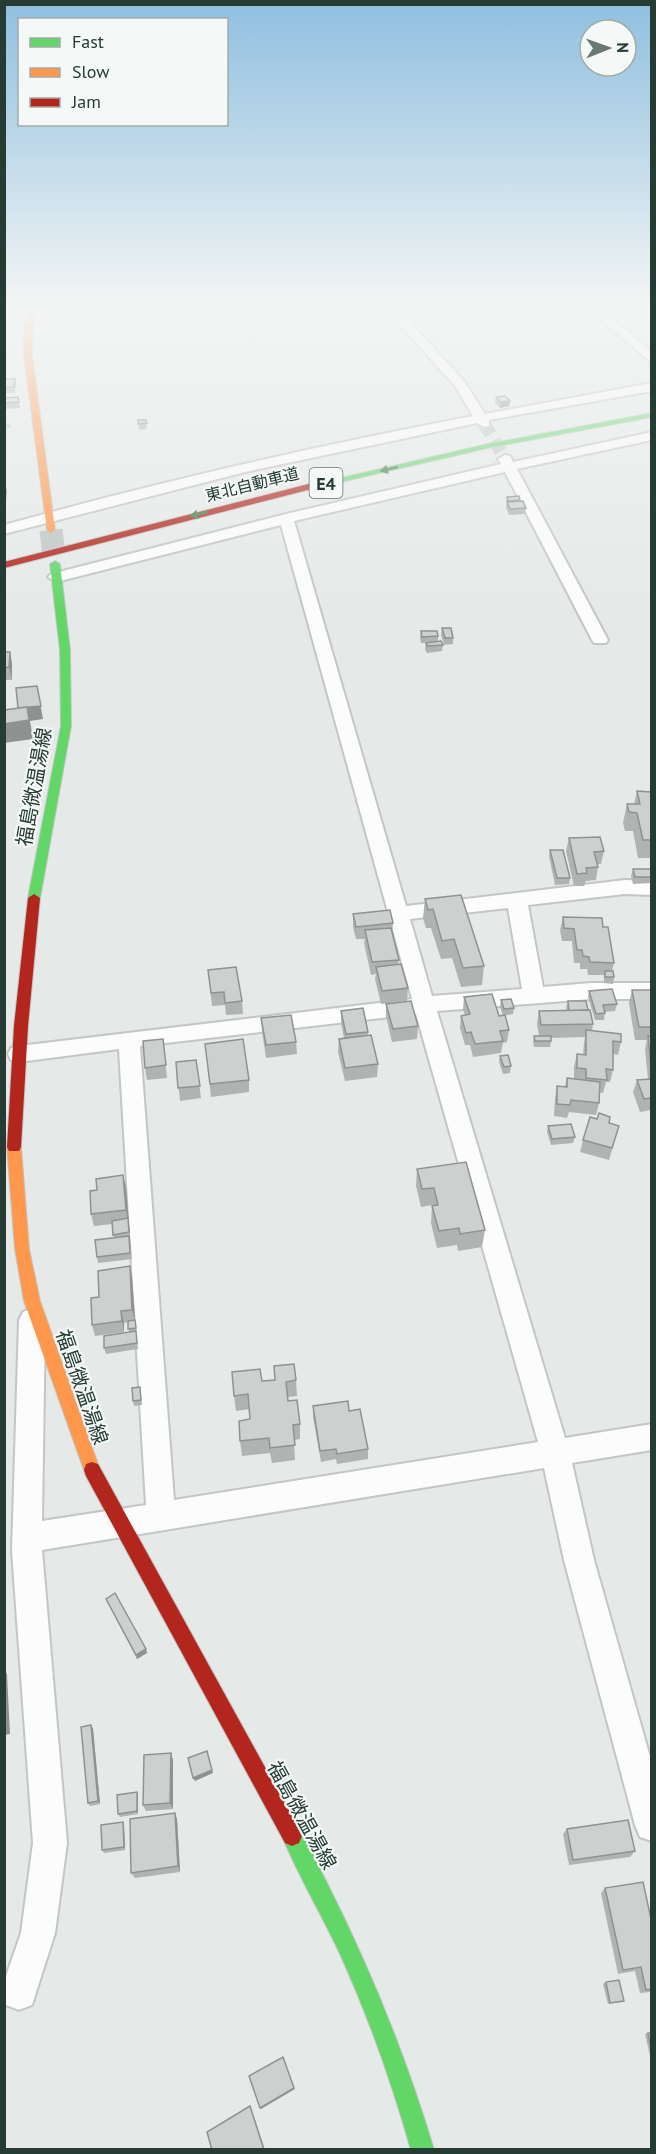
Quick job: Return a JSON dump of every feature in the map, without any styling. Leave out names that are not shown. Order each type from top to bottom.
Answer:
[{"type":"main road","points":[[35,409],[50,523]]},
{"type":"main road","name":"東北自動車道","points":[[4,551],[266,484],[525,428],[627,409]]},
{"type":"main road","name":"東北自動車道","points":[[4,565],[278,494],[536,436],[651,415]]},
{"type":"main road","name":"福島微温湯線","points":[[55,571],[65,650],[66,726],[36,884],[19,1054],[14,1143],[22,1250],[32,1301],[87,1462],[327,1900],[406,2090],[423,2150]]},
{"type":"street","points":[[475,409],[482,420]]},
{"type":"street","points":[[4,530],[50,523],[226,472],[541,409]]},
{"type":"street","points":[[55,571],[286,518],[507,462],[651,436]]},
{"type":"street","points":[[507,462],[600,640]]},
{"type":"street","points":[[286,518],[424,1005],[555,1452],[579,1560],[649,1812]]},
{"type":"street","points":[[398,914],[625,887],[651,888]]},
{"type":"street","points":[[517,900],[534,996]]},
{"type":"street","points":[[19,1054],[424,1005],[591,991],[651,991]]},
{"type":"street","points":[[129,1039],[161,1515]]},
{"type":"street","points":[[19,1992],[38,1933],[50,1843],[27,1538],[32,1301]]},
{"type":"street","points":[[27,1538],[120,1521],[651,1437]]},
{"type":"building","points":[[138,420],[146,420],[147,423],[138,424]]},
{"type":"building","points":[[519,496],[520,500],[508,501],[507,497]]},
{"type":"building","points":[[523,501],[526,508],[510,509],[507,502]]},
{"type":"building","points":[[442,628],[451,628],[453,638],[445,638]]},
{"type":"building","points":[[421,631],[437,631],[438,636],[422,637]]},
{"type":"building","points":[[441,641],[443,645],[427,646],[426,643]]},
{"type":"building","points":[[4,652],[10,652],[9,667],[4,668]]},
{"type":"building","points":[[37,686],[41,706],[18,708],[16,688]]},
{"type":"building","points":[[27,707],[29,720],[4,724],[4,710]]},
{"type":"building","points":[[637,791],[651,792],[651,840],[643,840],[637,813],[629,812],[627,804],[640,804]]},
{"type":"building","points":[[600,837],[604,851],[594,852],[598,867],[586,868],[587,873],[577,874],[569,838]]},
{"type":"building","points":[[550,850],[563,850],[570,878],[557,878]]},
{"type":"building","points":[[633,869],[651,869],[651,877],[635,877]]},
{"type":"building","points":[[461,895],[484,966],[463,968],[454,939],[442,941],[433,909],[428,910],[425,899]]},
{"type":"building","points":[[390,910],[393,923],[356,927],[353,914]]},
{"type":"building","points":[[563,917],[602,918],[603,927],[608,927],[614,963],[590,962],[589,957],[583,956],[582,950],[577,950],[574,929],[564,928]]},
{"type":"building","points":[[391,928],[399,960],[372,962],[365,930]]},
{"type":"building","points":[[401,964],[408,988],[382,991],[376,967]]},
{"type":"building","points":[[236,967],[242,1001],[225,1003],[224,992],[211,993],[208,970]]},
{"type":"building","points":[[605,971],[613,971],[614,977],[605,977]]},
{"type":"building","points":[[612,989],[617,1004],[603,1005],[605,1013],[596,1014],[589,991]]},
{"type":"building","points":[[632,990],[651,990],[651,1027],[639,1027]]},
{"type":"building","points":[[492,994],[499,1016],[505,1015],[509,1030],[500,1031],[503,1041],[475,1044],[471,1032],[466,1033],[461,1016],[470,1014],[464,997]]},
{"type":"building","points":[[511,999],[514,1008],[504,1009],[501,1000]]},
{"type":"building","points":[[411,1001],[418,1026],[393,1029],[386,1004]]},
{"type":"building","points":[[568,1001],[586,1001],[588,1010],[569,1011]]},
{"type":"building","points":[[363,1008],[368,1032],[346,1034],[341,1011]]},
{"type":"building","points":[[590,1010],[593,1024],[541,1025],[539,1011]]},
{"type":"building","points":[[291,1015],[296,1042],[266,1045],[261,1018]]},
{"type":"building","points":[[586,1030],[621,1034],[621,1042],[613,1041],[613,1070],[606,1069],[607,1080],[586,1078],[586,1069],[577,1068],[577,1054],[586,1055]]},
{"type":"building","points":[[371,1035],[378,1064],[345,1068],[339,1039]]},
{"type":"building","points":[[534,1036],[551,1036],[551,1041],[535,1041]]},
{"type":"building","points":[[648,1036],[651,1037],[651,1066]]},
{"type":"building","points":[[163,1039],[166,1065],[145,1068],[143,1041]]},
{"type":"building","points":[[243,1039],[249,1080],[210,1084],[205,1044]]},
{"type":"building","points":[[508,1055],[511,1066],[504,1067],[500,1056]]},
{"type":"building","points":[[196,1060],[200,1086],[178,1088],[176,1062]]},
{"type":"building","points":[[567,1078],[600,1082],[599,1103],[571,1100],[570,1105],[557,1104],[557,1086],[567,1087]]},
{"type":"building","points":[[651,1079],[651,1098],[644,1099],[637,1080]]},
{"type":"building","points":[[599,1113],[610,1117],[609,1123],[619,1126],[612,1148],[583,1140],[590,1117],[597,1119]]},
{"type":"building","points":[[571,1124],[575,1137],[552,1139],[548,1126]]},
{"type":"building","points":[[466,1162],[485,1230],[460,1234],[459,1228],[439,1231],[432,1206],[438,1205],[434,1188],[422,1189],[417,1169]]},
{"type":"building","points":[[123,1175],[126,1210],[91,1214],[90,1191],[97,1190],[96,1179]]},
{"type":"building","points":[[128,1218],[129,1232],[113,1235],[112,1221]]},
{"type":"building","points":[[129,1236],[130,1253],[97,1257],[95,1240]]},
{"type":"building","points":[[130,1266],[132,1310],[121,1311],[122,1321],[92,1325],[91,1298],[99,1297],[98,1271]]},
{"type":"building","points":[[135,1320],[136,1328],[128,1329],[128,1321]]},
{"type":"building","points":[[136,1331],[137,1343],[104,1348],[104,1336]]},
{"type":"building","points":[[294,1364],[296,1380],[286,1382],[288,1401],[297,1400],[300,1424],[293,1425],[295,1445],[270,1448],[269,1438],[240,1441],[239,1421],[250,1419],[248,1394],[234,1396],[232,1372],[260,1369],[262,1381],[275,1380],[274,1366]]},
{"type":"building","points":[[140,1387],[141,1400],[133,1401],[132,1388]]},
{"type":"building","points":[[348,1401],[349,1411],[360,1409],[368,1449],[337,1454],[336,1449],[320,1451],[313,1406]]},
{"type":"building","points":[[115,1593],[146,1649],[136,1655],[106,1599]]},
{"type":"building","points":[[91,1725],[98,1801],[88,1803],[81,1727]]},
{"type":"building","points":[[207,1751],[212,1770],[193,1778],[188,1758]]},
{"type":"building","points":[[171,1753],[170,1803],[143,1805],[144,1755]]},
{"type":"building","points":[[137,1792],[137,1811],[118,1814],[117,1795]]},
{"type":"building","points":[[175,1813],[178,1866],[131,1873],[130,1819]]},
{"type":"building","points":[[628,1820],[635,1851],[573,1860],[567,1829]]},
{"type":"building","points":[[123,1822],[124,1847],[102,1850],[101,1825]]},
{"type":"building","points":[[643,1882],[651,1919],[651,1989],[646,1990],[641,1967],[623,1970],[605,1888]]},
{"type":"building","points":[[619,1980],[624,2001],[610,2003],[606,1982]]},
{"type":"building","points":[[283,2057],[294,2088],[260,2108],[249,2076]]},
{"type":"building","points":[[250,2106],[264,2150],[212,2150],[207,2132]]},
{"type":"waterway","points":[[4,427],[9,426]]},
{"type":"tunnel","points":[[484,423],[505,459]]},
{"type":"tunnel","points":[[51,530],[55,564]]},
{"type":"traffic: fast","points":[[332,481],[488,446],[652,415]]},
{"type":"traffic: fast","points":[[34,898],[66,726],[65,650],[55,564]]},
{"type":"traffic: fast","points":[[292,1836],[331,1911],[366,1990],[397,2070],[423,2150]]},
{"type":"traffic: slow","points":[[35,409],[51,530]]},
{"type":"traffic: slow","points":[[14,1147],[22,1249],[32,1301],[92,1470]]},
{"type":"traffic: jam","points":[[4,565],[332,481]]},
{"type":"traffic: jam","points":[[14,1147],[21,1026],[34,898]]},
{"type":"traffic: jam","points":[[92,1470],[292,1836]]}]
